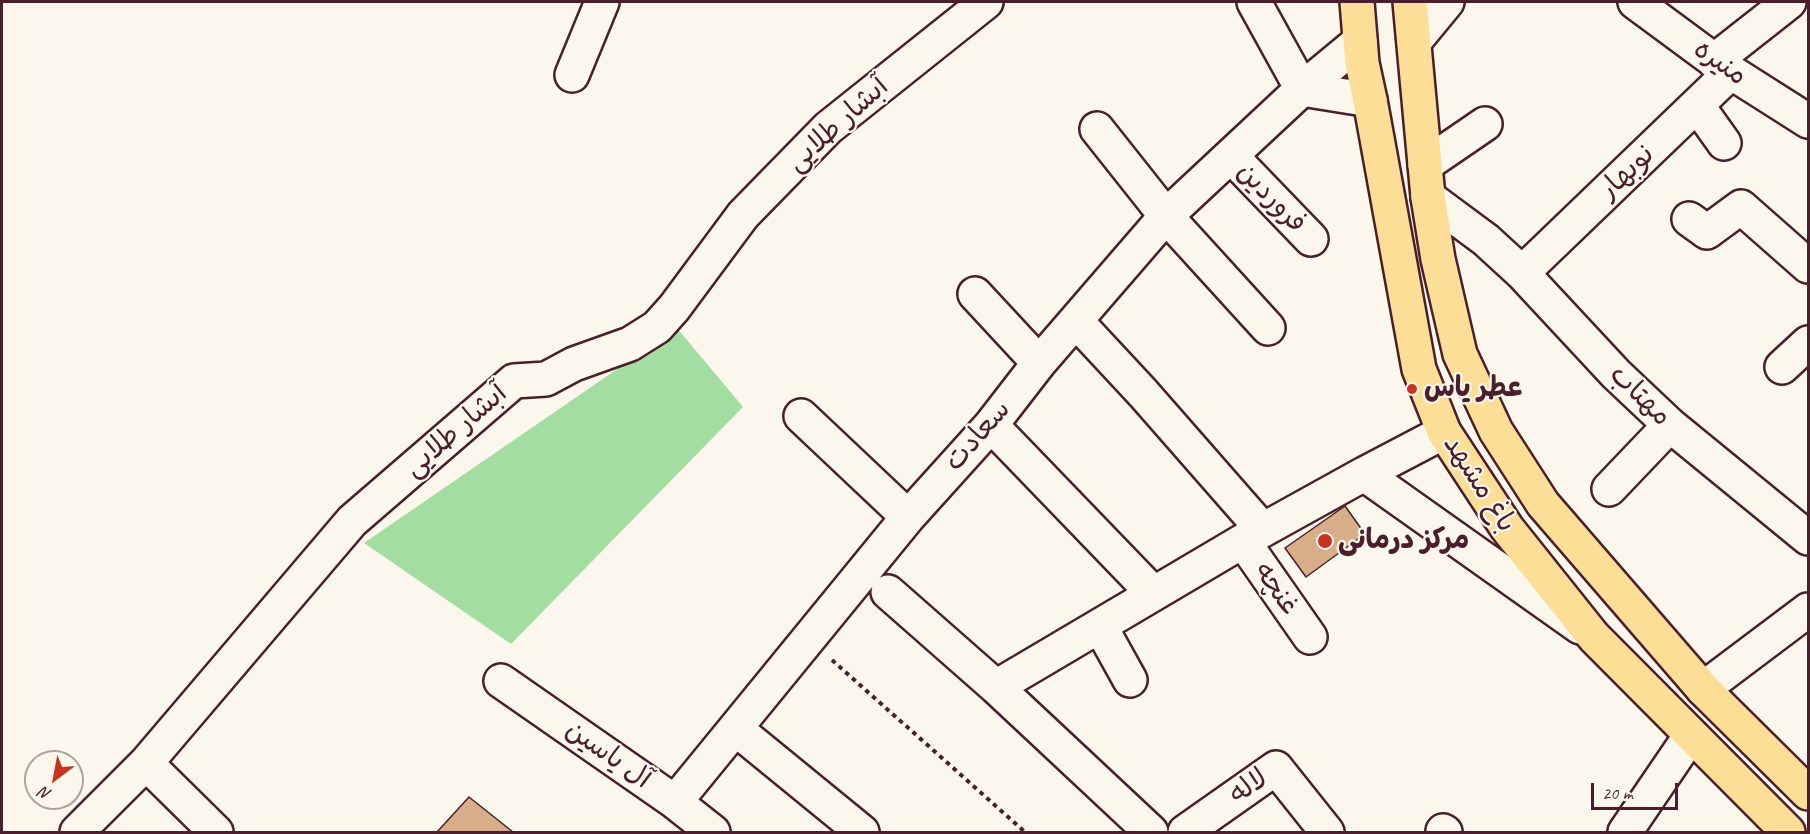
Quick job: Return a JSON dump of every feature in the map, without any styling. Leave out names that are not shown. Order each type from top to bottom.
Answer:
[{"type":"main road","name":"باغ مشهد","points":[[1357,2],[1362,63],[1419,369],[1444,432],[1507,528],[1594,637],[1788,832]]},
{"type":"main road","name":"باغ مشهد","points":[[1410,2],[1428,197],[1438,259],[1460,354],[1496,431],[1542,504],[1703,689],[1809,794]]},
{"type":"main road","points":[[1507,528],[1542,504]]},
{"type":"street","points":[[572,75],[602,2]]},
{"type":"street","name":"آبشار طلایی","points":[[77,832],[146,763],[352,521],[514,381],[546,379],[574,364],[630,344],[657,327],[674,308],[743,215],[828,128],[985,2]]},
{"type":"street","points":[[1254,2],[1302,89],[1370,100]]},
{"type":"street","points":[[1414,42],[1447,2]]},
{"type":"street","name":"منیره","points":[[1635,2],[1723,67],[1809,121]]},
{"type":"street","name":"نوبهار","points":[[1522,273],[1697,105],[1723,67],[1789,2]]},
{"type":"street","name":"سعادت","points":[[675,802],[908,517],[991,425],[1039,363],[1166,216],[1302,89],[1360,41]]},
{"type":"street","points":[[1697,105],[1724,143]]},
{"type":"street","points":[[1425,165],[1485,124]]},
{"type":"street","points":[[1097,129],[1166,216],[1268,328]]},
{"type":"street","name":"فروردین","points":[[1232,156],[1311,239]]},
{"type":"street","name":"مهتاب","points":[[1428,197],[1486,240],[1522,273],[1616,374],[1670,425],[1809,538]]},
{"type":"street","points":[[1689,219],[1707,232],[1741,207],[1809,266]]},
{"type":"street","points":[[1438,259],[1486,240]]},
{"type":"street","points":[[975,294],[1039,363]]},
{"type":"street","name":"غنچه","points":[[1076,321],[1143,393],[1253,536],[1310,637]]},
{"type":"street","points":[[1782,367],[1809,343]]},
{"type":"street","points":[[801,416],[908,517]]},
{"type":"street","points":[[991,425],[1153,593]]},
{"type":"street","points":[[1609,489],[1670,425]]},
{"type":"street","points":[[996,687],[1253,536],[1444,432]]},
{"type":"street","points":[[1364,474],[1594,637]]},
{"type":"street","points":[[888,592],[996,687],[1151,832]]},
{"type":"street","points":[[1703,689],[1809,610]]},
{"type":"street","points":[[1100,626],[1131,680]]},
{"type":"street","name":"آل یاسین","points":[[501,681],[675,802],[713,832]]},
{"type":"street","points":[[736,729],[862,832]]},
{"type":"street","points":[[1625,832],[1691,735]]},
{"type":"street","points":[[146,763],[216,832]]},
{"type":"street","name":"لاله","points":[[1185,832],[1276,768],[1327,832]]},
{"type":"path","points":[[809,639],[1025,832]]},
{"type":"green space","points":[[677,328],[743,407],[511,644],[364,543]]},
{"type":"building","name":"مرکز درمانی","points":[[1345,506],[1365,534],[1306,577],[1285,548]]},
{"type":"building","points":[[469,797],[513,832],[437,832]]},
{"type":"place","name":"عطر یاس","points":[[1412,389]]},
{"type":"place","name":"مرکز درمانی","points":[[1325,541]]}]
